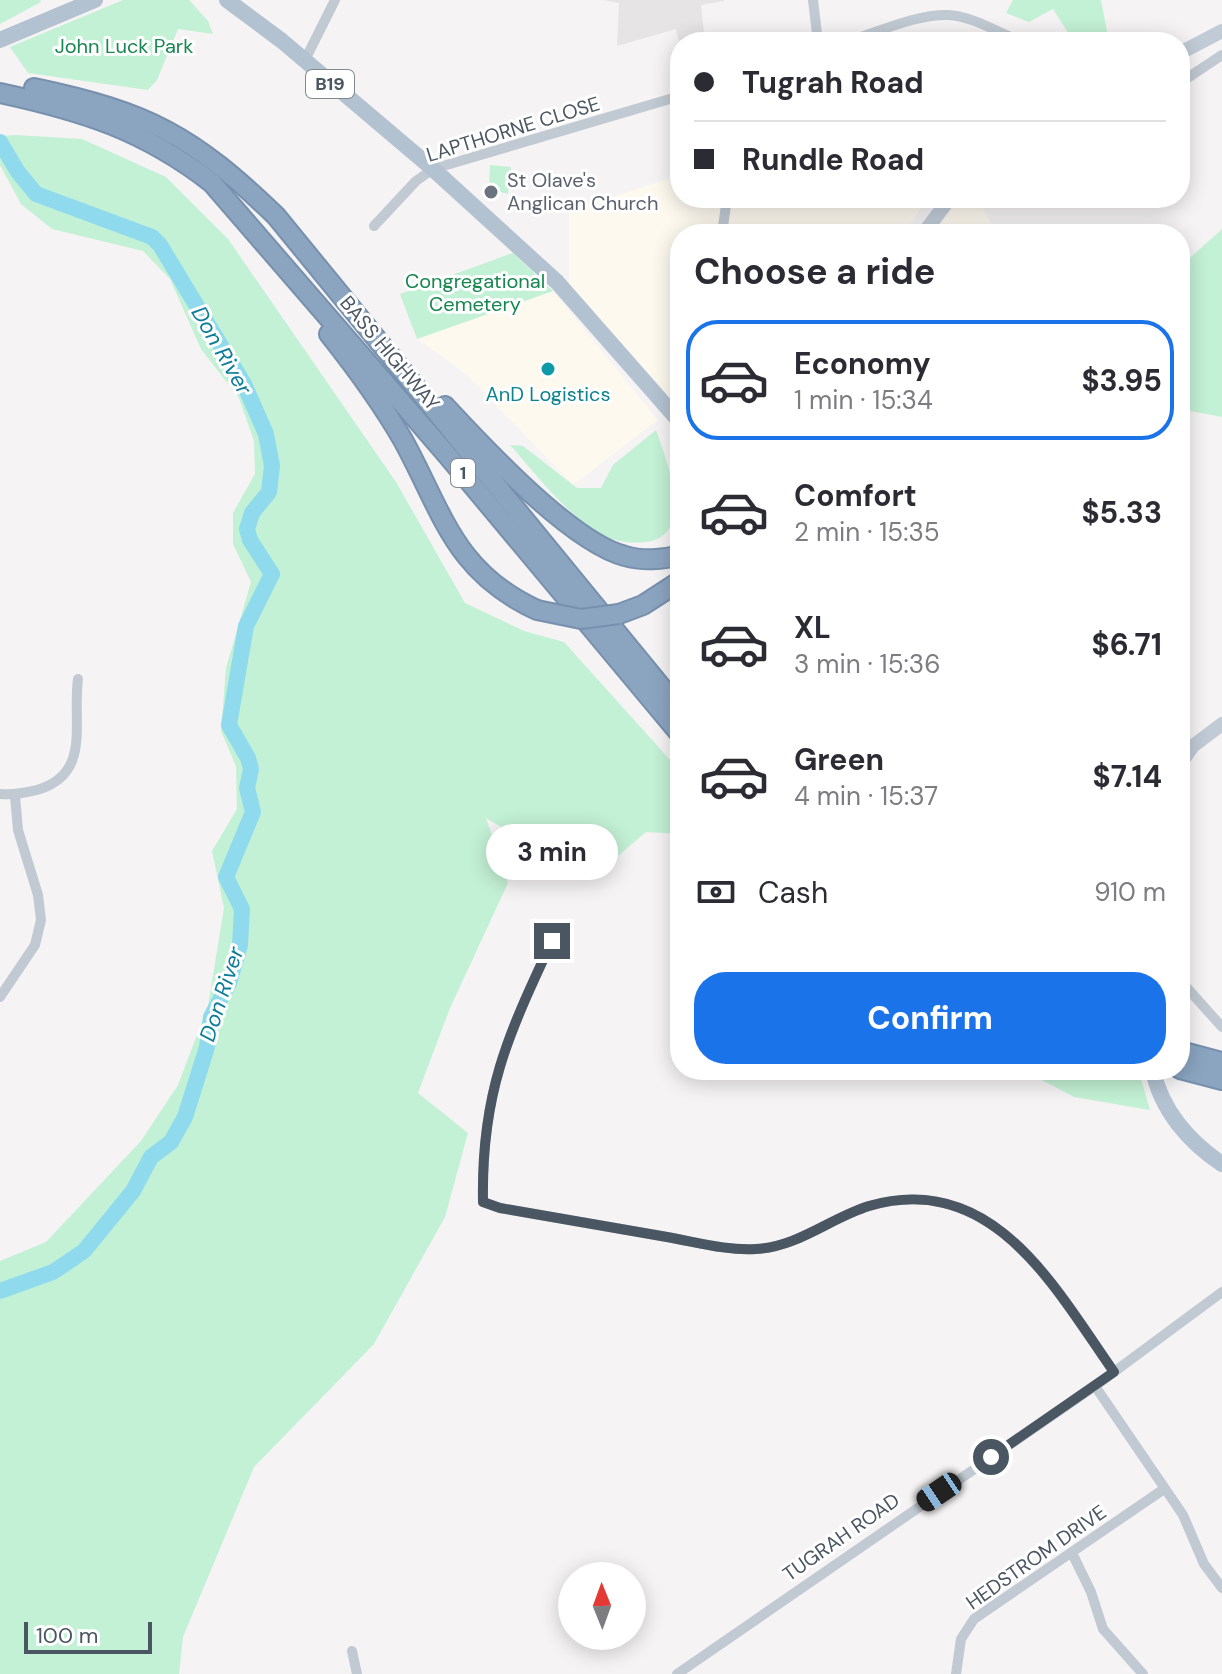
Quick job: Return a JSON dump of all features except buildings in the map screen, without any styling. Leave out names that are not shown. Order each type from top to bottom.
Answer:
[{"type":"highway","name":"BASS HIGHWAY","points":[[0,80],[147,138],[212,183],[243,214],[670,722]]},
{"type":"highway","name":"BASS HIGHWAY","points":[[0,93],[30,93],[132,113],[182,137],[227,170],[276,216],[670,698]]},
{"type":"highway","points":[[243,214],[310,311],[369,385],[409,451],[452,539],[473,568],[514,600],[537,610],[581,619],[619,614],[643,605],[670,587]]},
{"type":"highway","points":[[331,285],[470,433],[586,536],[622,556],[636,559],[670,556]]},
{"type":"highway","points":[[1190,1063],[1222,1062]]},
{"type":"highway","points":[[1190,1067],[1222,1080]]},
{"type":"main road","points":[[4,38],[95,0]]},
{"type":"main road","name":"B19","points":[[227,0],[305,60],[433,169],[557,282],[670,411]]},
{"type":"main road","points":[[1190,48],[1222,31]]},
{"type":"main road","points":[[1190,750],[1222,724]]},
{"type":"main road","points":[[1156,1080],[1164,1102],[1180,1127],[1199,1147],[1222,1164]]},
{"type":"street","points":[[305,60],[335,0]]},
{"type":"street","points":[[813,0],[817,32]]},
{"type":"street","points":[[878,32],[925,18],[948,15],[971,19],[1000,32]]},
{"type":"street","points":[[1190,76],[1222,55]]},
{"type":"street","name":"LAPTHORNE CLOSE","points":[[374,226],[416,181],[433,169],[670,99]]},
{"type":"street","points":[[0,794],[15,796],[53,785],[72,766],[77,741],[78,679]]},
{"type":"street","points":[[0,997],[35,945],[41,920],[38,895],[18,830],[15,796]]},
{"type":"street","points":[[552,941],[517,1016],[493,1085],[485,1120],[483,1202],[500,1208],[739,1249],[787,1244],[870,1206],[917,1202],[960,1209],[998,1226],[1031,1255],[1114,1372]]},
{"type":"street","points":[[1190,991],[1222,1027]]},
{"type":"street","name":"TUGRAH ROAD","points":[[677,1674],[1095,1386],[1222,1292]]},
{"type":"street","points":[[1095,1386],[1183,1515],[1204,1564],[1222,1588]]},
{"type":"street","name":"HEDSTROM DRIVE","points":[[956,1674],[961,1639],[974,1619],[1164,1489]]},
{"type":"street","points":[[1072,1553],[1091,1592],[1103,1629],[1143,1674]]},
{"type":"street","points":[[352,1651],[357,1674]]},
{"type":"shaded area","points":[[603,0],[724,0],[701,5],[704,32],[677,32],[676,29],[617,46],[619,3]]},
{"type":"shaded area","points":[[670,178],[670,208],[921,208],[910,224],[670,224],[670,401],[569,291],[569,211]]},
{"type":"shaded area","points":[[952,208],[983,208],[991,224],[941,224]]},
{"type":"shaded area","points":[[553,291],[658,420],[573,485],[466,374],[417,339]]},
{"type":"green space","points":[[0,0],[40,0],[41,2],[0,24]]},
{"type":"green space","name":"John Luck Park","points":[[123,0],[189,0],[208,21],[213,34],[178,29],[157,80],[148,90],[28,73],[10,47]]},
{"type":"green space","points":[[1013,0],[1101,0],[1107,32],[1068,32],[1053,9],[1029,22],[1006,13]]},
{"type":"green space","points":[[0,136],[82,139],[166,177],[228,239],[396,482],[465,603],[524,631],[564,642],[670,760],[670,833],[646,832],[591,879],[486,818],[508,883],[450,1008],[418,1093],[468,1133],[445,1217],[374,1344],[254,1467],[183,1637],[179,1674],[0,1674],[0,1261],[46,1242],[141,1141],[178,1085],[208,1006],[224,908],[212,851],[237,809],[236,766],[221,731],[226,668],[251,582],[233,544],[233,513],[255,474],[254,441],[239,398],[201,349],[170,279],[143,251],[52,229],[21,204],[0,165]]},
{"type":"green space","points":[[490,165],[511,167],[508,194],[489,189]]},
{"type":"green space","points":[[1222,229],[1222,417],[1190,411],[1190,258]]},
{"type":"green space","name":"Congregational Cemetery","points":[[513,253],[553,291],[417,339],[400,294]]},
{"type":"green space","points":[[656,430],[670,473],[670,526],[661,537],[646,542],[619,541],[593,529],[560,501],[510,445],[523,446],[577,488],[601,488],[613,465]]},
{"type":"green space","points":[[1042,1080],[1141,1080],[1150,1110],[1074,1097]]},
{"type":"waterway","name":"Don River","points":[[0,142],[36,194],[152,237],[160,245],[244,384],[266,434],[272,466],[269,492],[252,513],[247,529],[250,540],[272,574],[246,626],[229,725],[251,769],[247,788],[253,812],[226,877],[242,909],[240,945],[229,983],[211,1017],[207,1047],[185,1117],[171,1142],[151,1157],[133,1191],[84,1251],[53,1272],[0,1291]]},
{"type":"place","name":"St Olave's Anglican Church","points":[[491,192]]},
{"type":"place","name":"AnD Logistics","points":[[548,369]]},
{"type":"route","points":[[552,941],[517,1016],[493,1085],[485,1120],[483,1202],[500,1208],[739,1249],[787,1244],[849,1214],[894,1202],[939,1204],[960,1209],[998,1226],[1031,1255],[1114,1372],[991,1457]]}]
